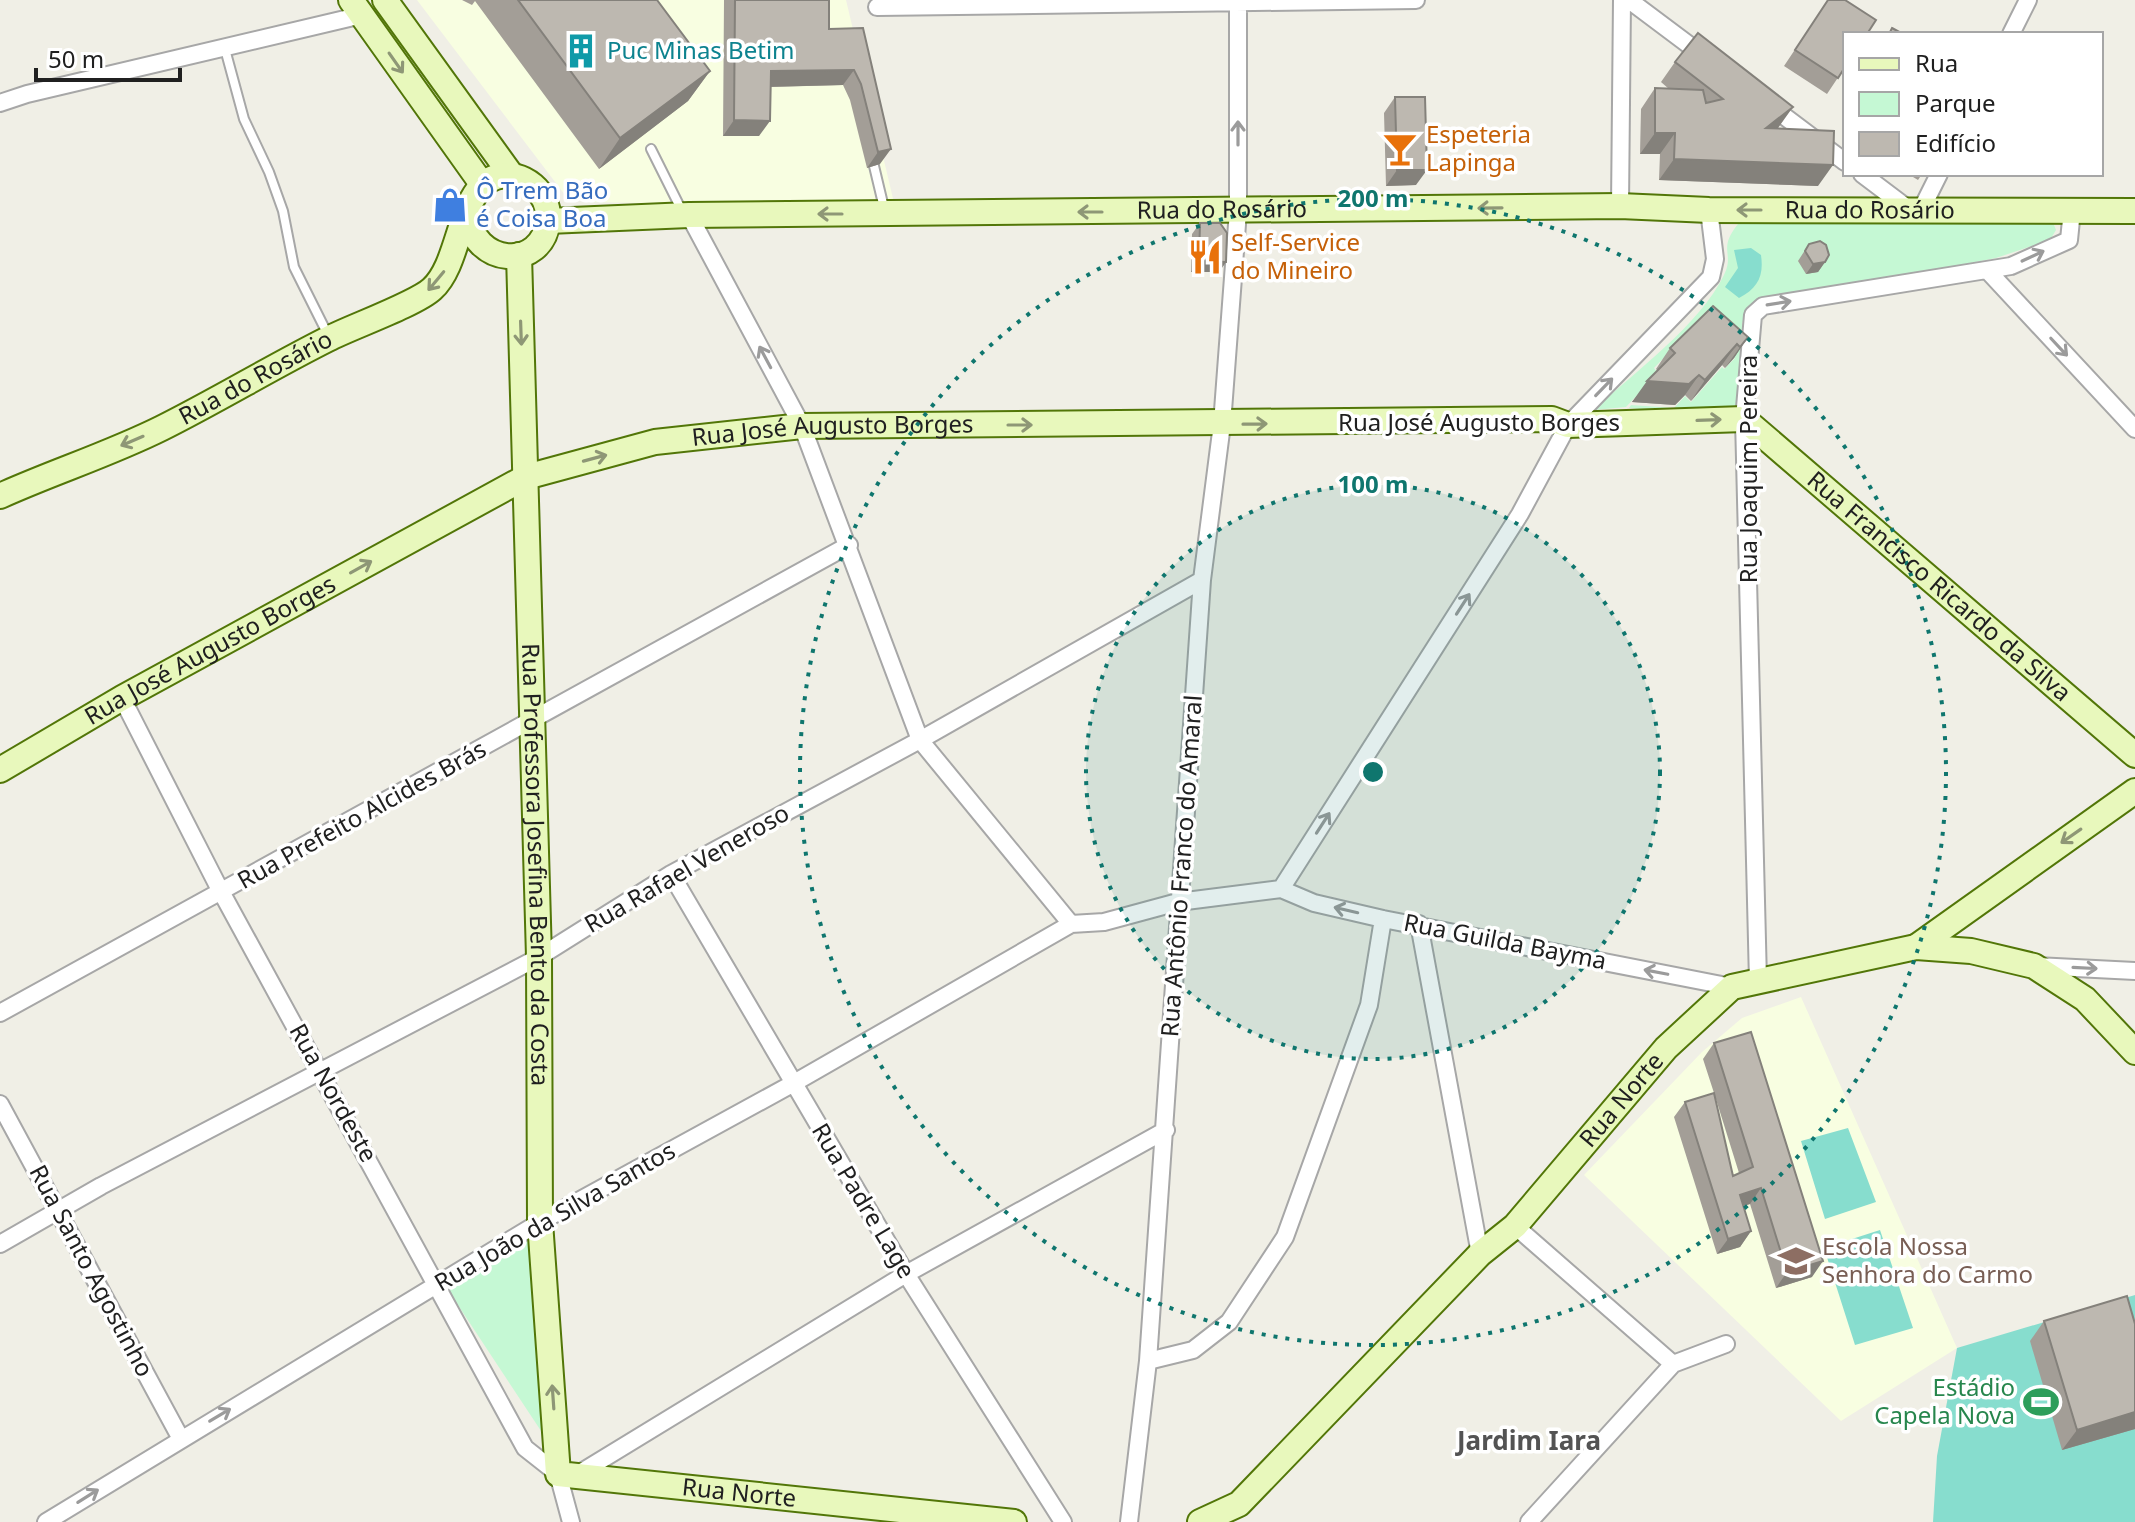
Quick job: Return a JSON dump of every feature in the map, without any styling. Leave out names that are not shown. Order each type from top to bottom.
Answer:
[{"type":"street","points":[[385,0],[512,176]]},
{"type":"street","points":[[877,7],[1416,0]]},
{"type":"street","points":[[1620,206],[1622,0]]},
{"type":"street","points":[[1629,0],[1718,67]]},
{"type":"street","points":[[2012,32],[2028,0]]},
{"type":"street","name":"Rua Antônio Franco do Amaral","points":[[1129,1522],[1148,1361],[1202,580],[1222,424],[1238,211],[1238,2]]},
{"type":"street","points":[[0,103],[27,94],[225,49],[356,8],[482,184]]},
{"type":"street","points":[[1756,95],[1843,160]]},
{"type":"street","points":[[512,176],[527,181],[539,191],[546,205],[548,221],[543,236],[533,248],[519,255],[503,257],[488,252],[476,242],[467,212],[482,184],[496,177],[512,176]]},
{"type":"street","points":[[1865,176],[1916,212],[1938,176]]},
{"type":"street","name":"Rua do Rosário","points":[[548,221],[686,215],[1620,206],[1709,210],[2135,211]]},
{"type":"street","points":[[686,215],[802,426],[920,740],[1071,924],[1104,922],[1178,902],[1281,889],[1520,514],[1568,425],[1711,277],[1715,259],[1709,210]]},
{"type":"street","name":"Rua Joaquim Pereira","points":[[1758,981],[1744,419],[1753,315],[1763,306],[2011,266],[2069,240],[2072,210]]},
{"type":"street","name":"Rua do Rosário","points":[[0,496],[161,429],[330,338],[431,290],[452,260],[467,212]]},
{"type":"street","name":"Rua Professora Josefina Bento da Costa","points":[[519,255],[539,957],[540,1222],[566,1475]]},
{"type":"street","points":[[1987,270],[2135,429]]},
{"type":"street","name":"Rua José Augusto Borges","points":[[0,770],[122,698],[526,477],[655,442],[802,426],[1552,419],[1568,425],[1744,419]]},
{"type":"street","name":"Rua Francisco Ricardo da Silva","points":[[1744,419],[2135,755]]},
{"type":"street","name":"Rua Prefeito Alcides Brás","points":[[0,1013],[849,545]]},
{"type":"street","name":"Rua Rafael Veneroso","points":[[0,1244],[321,1070],[539,957],[671,874],[920,740],[1202,580]]},
{"type":"street","name":"Rua Nordeste","points":[[122,698],[222,893],[525,1448],[566,1475]]},
{"type":"street","points":[[1916,947],[2135,791]]},
{"type":"street","name":"Rua Padre Lage","points":[[671,874],[906,1274],[1063,1522]]},
{"type":"street","name":"Rua Guilda Bayma","points":[[1281,889],[1314,903],[1383,919],[1732,987]]},
{"type":"street","points":[[1148,1361],[1193,1350],[1229,1322],[1285,1237],[1369,1005],[1383,919]]},
{"type":"street","name":"Rua João da Silva Santos","points":[[46,1522],[540,1222],[794,1083],[1071,924]]},
{"type":"street","points":[[1419,924],[1480,1254]]},
{"type":"street","name":"Rua Norte","points":[[1200,1522],[1239,1504],[1480,1254],[1515,1226],[1666,1048],[1732,987],[1916,947],[1971,951],[2034,966],[2085,999],[2135,1052]]},
{"type":"street","points":[[2034,966],[2135,971]]},
{"type":"street","name":"Rua Santo Agostinho","points":[[0,1104],[181,1439]]},
{"type":"street","points":[[571,1522],[566,1475],[906,1274],[1166,1130]]},
{"type":"street","points":[[1515,1226],[1673,1364]]},
{"type":"street","points":[[1529,1522],[1673,1364],[1726,1344]]},
{"type":"street","name":"Rua Norte","points":[[566,1475],[1014,1522]]},
{"type":"lane","points":[[225,49],[244,119],[283,211],[294,267],[330,338]]},
{"type":"lane","points":[[651,149],[686,215]]},
{"type":"lane","points":[[874,166],[885,214]]},
{"type":"shaded area","points":[[417,0],[846,0],[895,207],[586,202],[565,195]]},
{"type":"shaded area","points":[[1751,248],[1761,255],[1762,269],[1755,286],[1739,298],[1725,287],[1738,268],[1734,250]]},
{"type":"shaded area","name":"Escola Nossa Senhora do Carmo","points":[[1801,997],[1957,1348],[1841,1421],[1584,1175],[1702,1052],[1742,1018]]},
{"type":"shaded area","points":[[1848,1128],[1876,1202],[1825,1219],[1801,1141]]},
{"type":"shaded area","points":[[1880,1230],[1913,1328],[1855,1345],[1824,1248]]},
{"type":"shaded area","name":"Estádio Capela Nova","points":[[2135,1295],[2135,1522],[1933,1522],[1937,1456],[1957,1348]]},
{"type":"green space","points":[[2052,220],[2056,230],[2050,240],[1996,258],[1755,305],[1742,323],[1741,418],[1629,408],[1631,405],[1674,408],[1685,396],[1691,402],[1722,367],[1724,369],[1735,358],[1697,324],[1654,368],[1658,373],[1626,407],[1594,410],[1683,330],[1713,294],[1727,268],[1728,240],[1738,224]]},
{"type":"green space","points":[[532,1237],[547,1440],[446,1287]]},
{"type":"building","points":[[518,0],[657,0],[710,71],[620,138]]},
{"type":"building","points":[[735,0],[829,0],[829,29],[863,28],[891,149],[878,152],[861,84],[854,70],[771,71],[770,121],[734,120]]},
{"type":"building","points":[[1828,0],[1845,0],[1876,20],[1868,32],[1843,32],[1843,70],[1838,78],[1795,50]]},
{"type":"building","points":[[1698,33],[1793,107],[1766,128],[1834,131],[1833,165],[1674,159],[1675,133],[1655,133],[1655,88],[1703,90],[1706,103],[1723,99],[1675,62]]},
{"type":"building","points":[[1395,97],[1425,97],[1427,170],[1397,170]]},
{"type":"building","points":[[1200,223],[1220,223],[1227,233],[1226,262],[1199,261]]},
{"type":"building","points":[[1820,241],[1826,245],[1829,255],[1825,262],[1813,264],[1805,251],[1809,244]]},
{"type":"building","points":[[1713,306],[1748,337],[1740,347],[1737,344],[1705,380],[1699,375],[1689,384],[1647,381],[1675,353],[1670,348]]},
{"type":"building","points":[[1751,1032],[1823,1261],[1787,1272],[1761,1188],[1740,1195],[1751,1231],[1728,1239],[1685,1102],[1714,1093],[1733,1176],[1753,1167],[1714,1043]]},
{"type":"building","points":[[2127,1296],[2135,1324],[2135,1412],[2077,1430],[2044,1321]]},
{"type":"place","name":"Puc Minas Betim","points":[[581,51]]},
{"type":"place","name":"Espeteria Lapinga","points":[[1400,149]]},
{"type":"place","name":"Ô Trem Bão é Coisa Boa","points":[[450,205]]},
{"type":"place","name":"Self-Service do Mineiro","points":[[1205,257]]},
{"type":"place","name":"Escola Nossa Senhora do Carmo","points":[[1796,1261]]},
{"type":"place","name":"Estádio Capela Nova","points":[[2041,1402]]},
{"type":"district","name":"Jardim Iara","points":[[1529,1441]]}]
